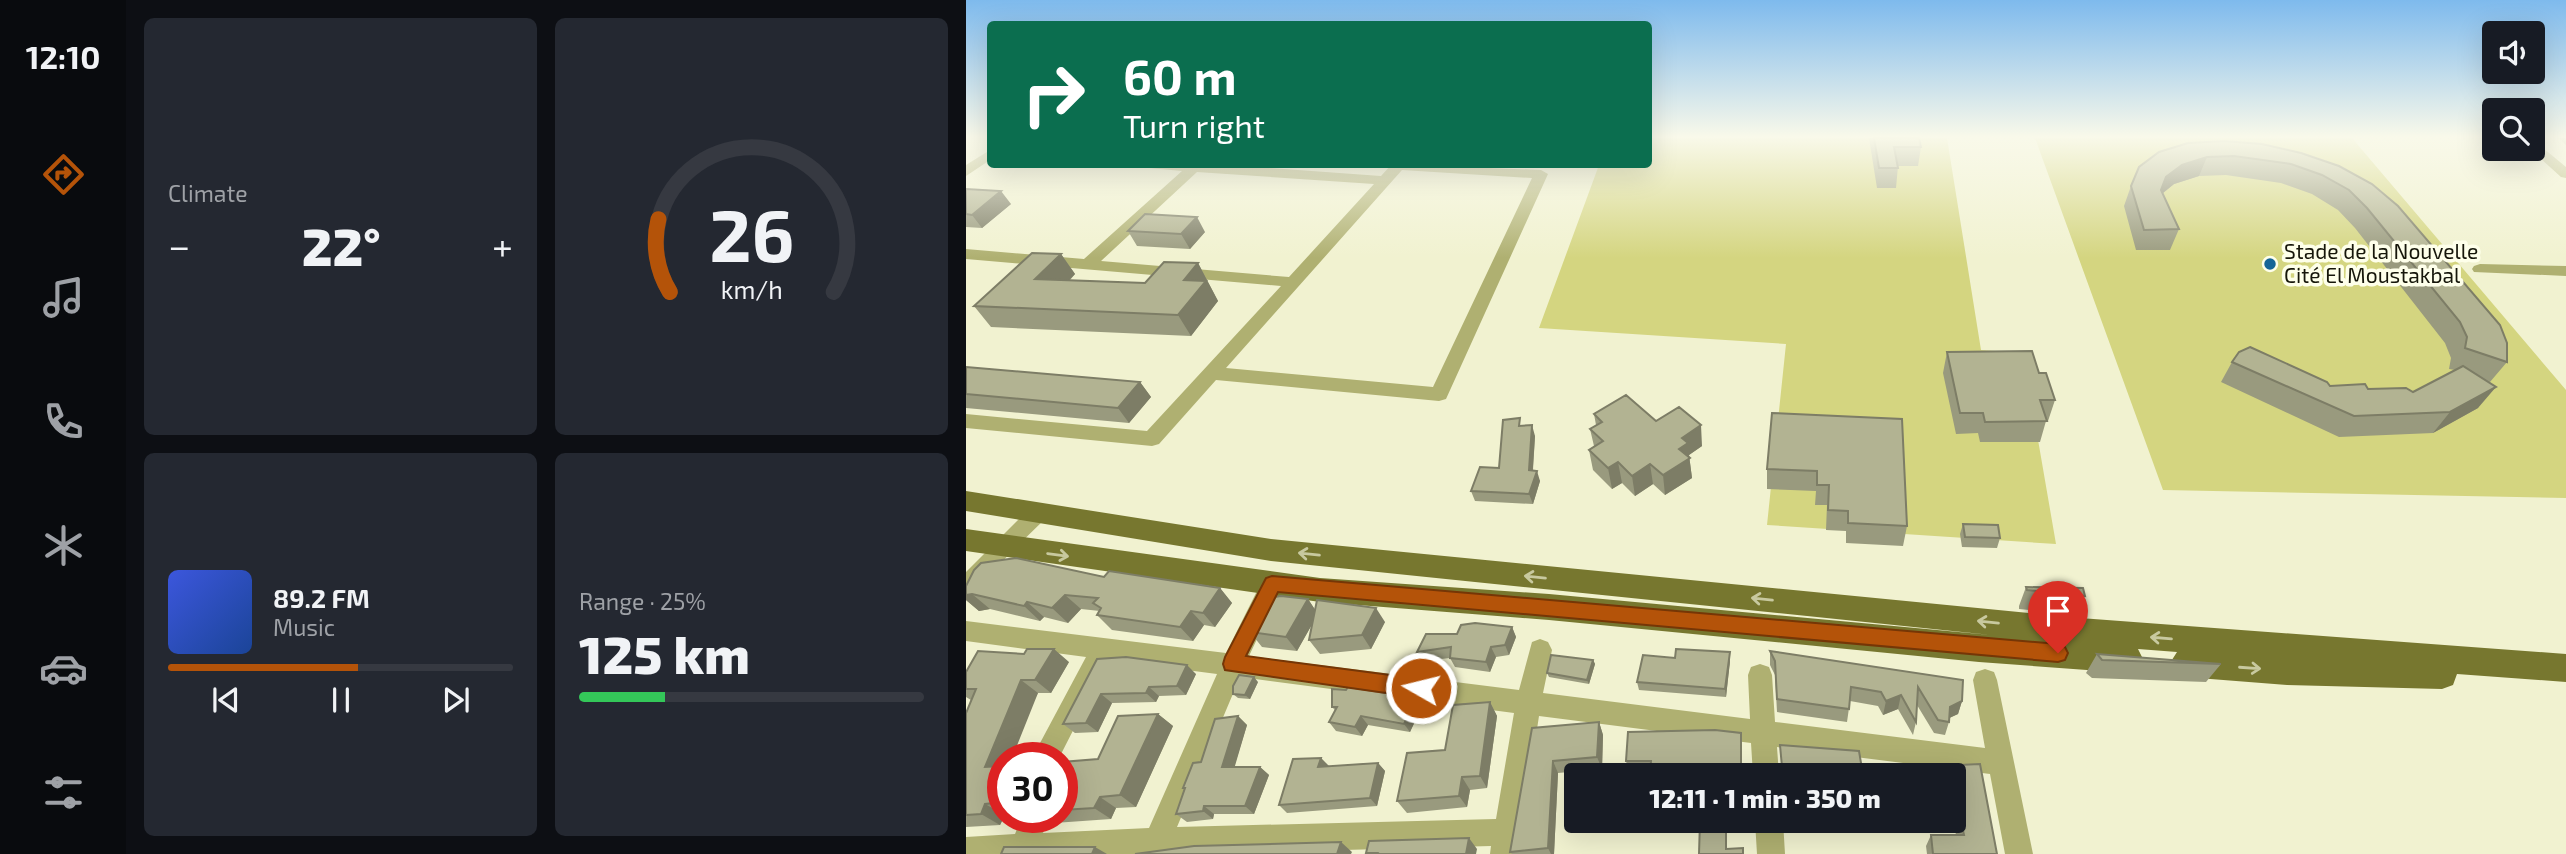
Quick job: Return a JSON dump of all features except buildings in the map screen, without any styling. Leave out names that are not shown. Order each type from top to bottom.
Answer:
[{"type":"main road","points":[[966,501],[1271,550],[2083,643]]},
{"type":"main road","points":[[966,540],[1320,590],[2083,643],[2566,683]]},
{"type":"main road","points":[[2282,660],[2566,668]]},
{"type":"street","points":[[1346,178],[1386,181]]},
{"type":"street","points":[[1211,373],[1439,394],[1539,178]]},
{"type":"street","points":[[966,421],[1152,439],[1386,181]]},
{"type":"street","points":[[966,254],[1294,282]]},
{"type":"street","points":[[2480,269],[2566,271]]},
{"type":"street","points":[[966,587],[1002,547],[1039,512]]},
{"type":"street","points":[[1154,847],[1233,664],[1272,584]]},
{"type":"street","points":[[966,631],[990,646],[1103,648],[2002,763]]},
{"type":"street","points":[[1053,742],[1103,648]]},
{"type":"street","points":[[966,851],[1023,848],[1506,843],[1528,702],[1540,650]]},
{"type":"street","points":[[1760,675],[1765,763]]},
{"type":"street","points":[[1985,680],[2020,854]]},
{"type":"street","points":[[1023,848],[1029,833]]},
{"type":"street","points":[[1770,833],[1771,854]]},
{"type":"lane","points":[[1088,264],[1182,178]]},
{"type":"lane","points":[[1386,181],[1389,178]]},
{"type":"shaded area","points":[[1594,178],[1953,178],[1981,350],[2023,353],[2056,544],[1767,525],[1786,344],[1539,328]]},
{"type":"shaded area","name":"Stade de la Nouvelle Cité El Moustakbal","points":[[2049,178],[2386,178],[2566,390],[2566,498],[2163,490]]},
{"type":"place","name":"Stade de la Nouvelle Cité El Moustakbal","points":[[2270,264]]},
{"type":"route","points":[[1421,688],[1233,664],[1272,584],[2058,653]]}]
